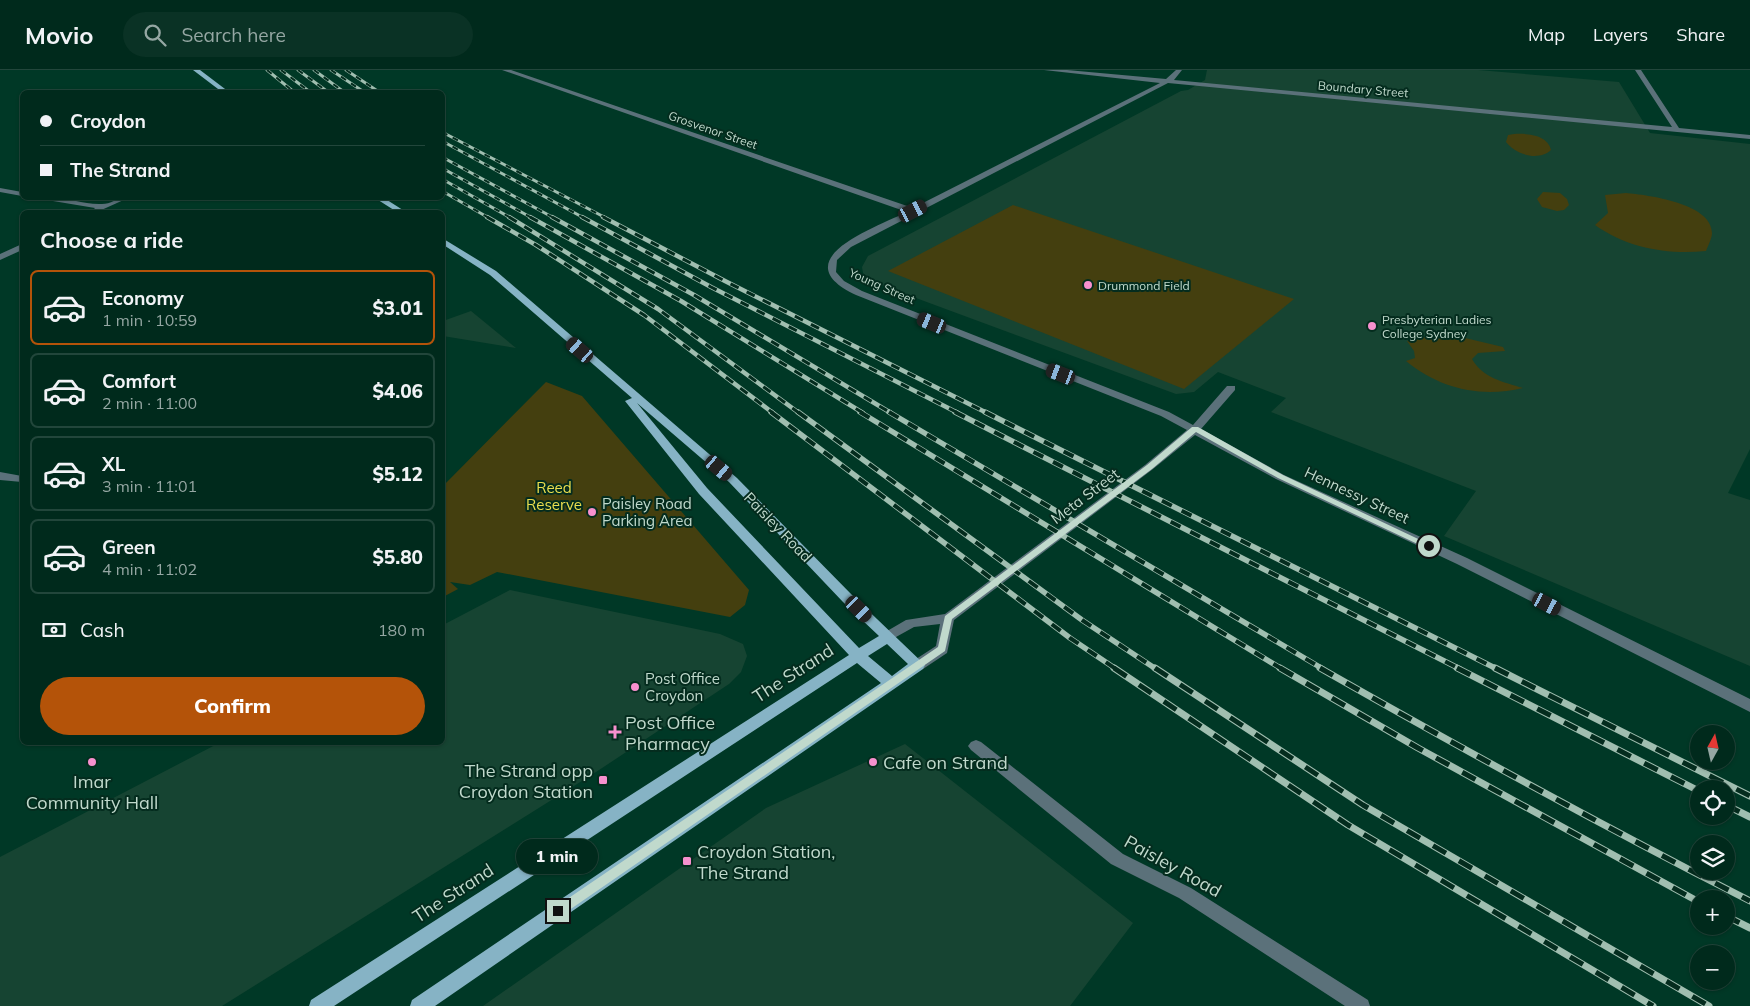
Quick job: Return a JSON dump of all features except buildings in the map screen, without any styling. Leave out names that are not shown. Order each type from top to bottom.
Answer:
[{"type":"main road","points":[[196,70],[223,90]]},
{"type":"main road","points":[[382,200],[399,210]]},
{"type":"main road","name":"Paisley Road","points":[[445,242],[493,273],[610,376],[733,480],[918,666]]},
{"type":"main road","name":"Paisley Road","points":[[610,376],[702,491],[858,656],[891,683]]},
{"type":"main road","name":"The Strand","points":[[318,1006],[887,636]]},
{"type":"main road","points":[[419,1006],[918,666]]},
{"type":"street","name":"Grosvenor Street","points":[[505,70],[913,211]]},
{"type":"street","name":"Boundary Street","points":[[1047,70],[1750,138]]},
{"type":"street","name":"Young Street","points":[[1179,70],[1173,78],[1166,82],[840,250],[831,262],[830,268],[837,281],[859,293],[1165,414],[1195,429]]},
{"type":"street","points":[[1638,70],[1677,130]]},
{"type":"street","points":[[0,190],[20,194]]},
{"type":"street","points":[[60,200],[104,207]]},
{"type":"street","points":[[97,210],[120,200]]},
{"type":"street","points":[[0,257],[20,247]]},
{"type":"street","name":"Meta Street","points":[[887,636],[912,623],[948,618],[974,600],[1150,467],[1195,429],[1231,388]]},
{"type":"street","name":"Hennessy Street","points":[[1195,429],[1280,477],[1462,561],[1750,706]]},
{"type":"street","points":[[0,476],[20,479]]},
{"type":"street","points":[[918,666],[942,649],[948,618]]},
{"type":"street","name":"Paisley Road","points":[[976,746],[1117,859],[1185,893],[1361,1006]]},
{"type":"shaded area","name":"Presbyterian Ladies College Sydney","points":[[1207,70],[1478,70],[1619,82],[1650,133],[1750,144],[1750,449],[1728,493],[1750,500],[1750,666],[1444,536],[1476,491],[1271,412],[1286,398],[1218,372],[1194,392],[1176,394],[870,281],[863,273],[862,267],[868,256],[1181,91],[1188,90],[1205,80]]},
{"type":"shaded area","points":[[471,311],[516,348],[445,336],[445,320]]},
{"type":"shaded area","points":[[510,590],[720,634],[743,644],[747,656],[741,672],[729,684],[593,774],[222,1006],[0,1006],[0,857],[215,745],[445,745],[445,624]]},
{"type":"shaded area","points":[[905,744],[1133,923],[1070,1006],[483,1006],[766,808]]},
{"type":"green space","points":[[1525,134],[1541,138],[1546,141],[1551,150],[1540,156],[1521,153],[1506,142],[1508,135]]},
{"type":"green space","points":[[1543,192],[1560,193],[1567,199],[1569,205],[1564,210],[1557,211],[1542,207],[1537,199]]},
{"type":"green space","points":[[1626,193],[1677,202],[1702,214],[1709,223],[1712,233],[1706,251],[1677,252],[1648,248],[1620,239],[1595,225],[1608,213],[1605,195]]},
{"type":"green space","name":"Drummond Field","points":[[1013,205],[1294,299],[1184,389],[888,271]]},
{"type":"green space","points":[[1433,335],[1461,337],[1503,347],[1505,351],[1478,353],[1472,359],[1488,375],[1523,388],[1492,392],[1461,389],[1419,371],[1406,361],[1415,358],[1414,351],[1407,341]]},
{"type":"green space","name":"Reed Reserve","points":[[546,382],[582,396],[749,590],[745,605],[730,617],[497,572],[470,585],[450,582],[458,589],[445,596],[445,484]]},
{"type":"railway","points":[[267,70],[292,90]]},
{"type":"railway","points":[[281,70],[307,90]]},
{"type":"railway","points":[[298,70],[325,90]]},
{"type":"railway","points":[[314,70],[341,90]]},
{"type":"railway","points":[[331,70],[361,90]]},
{"type":"railway","points":[[346,70],[376,90]]},
{"type":"railway","points":[[445,134],[606,218]]},
{"type":"railway","points":[[445,143],[584,218]]},
{"type":"railway","points":[[445,159],[554,218]]},
{"type":"railway","points":[[445,170],[532,218]]},
{"type":"railway","points":[[445,181],[511,218]]},
{"type":"railway","points":[[445,193],[489,218]]},
{"type":"railway","points":[[487,217],[536,245],[644,315],[773,413]]},
{"type":"railway","points":[[509,217],[658,309],[799,413]]},
{"type":"railway","points":[[530,217],[681,301],[863,413]]},
{"type":"railway","points":[[552,217],[694,295],[891,413]]},
{"type":"railway","points":[[582,217],[711,287],[958,413]]},
{"type":"railway","points":[[603,217],[725,281],[987,413]]},
{"type":"railway","points":[[771,412],[1070,638],[1116,669]]},
{"type":"railway","points":[[798,412],[1082,620],[1156,669]]},
{"type":"railway","points":[[860,412],[1282,669]]},
{"type":"railway","points":[[889,412],[1323,669]]},
{"type":"railway","points":[[955,412],[1460,669]]},
{"type":"railway","points":[[985,412],[1497,669]]},
{"type":"railway","points":[[1114,668],[1348,825],[1653,1006]]},
{"type":"railway","points":[[1155,668],[1363,805],[1709,1006]]},
{"type":"railway","points":[[1280,668],[1418,748],[1690,897]]},
{"type":"railway","points":[[1320,668],[1534,787],[1750,901]]},
{"type":"railway","points":[[1457,668],[1690,786]]},
{"type":"railway","points":[[1495,668],[1750,796]]},
{"type":"railway","points":[[1735,810],[1750,817]]},
{"type":"railway","points":[[1735,920],[1750,928]]},
{"type":"place","name":"Drummond Field","points":[[1088,285]]},
{"type":"place","name":"Presbyterian Ladies College Sydney","points":[[1372,326]]},
{"type":"place","name":"Paisley Road Parking Area","points":[[592,512]]},
{"type":"place","name":"Post Office Croydon","points":[[635,687]]},
{"type":"place","name":"Post Office Pharmacy","points":[[615,732]]},
{"type":"place","name":"Imar Community Hall","points":[[92,762]]},
{"type":"place","name":"Cafe on Strand","points":[[873,762]]},
{"type":"place","name":"The Strand opp Croydon Station","points":[[603,780]]},
{"type":"place","name":"Croydon Station, The Strand","points":[[687,861]]},
{"type":"route","points":[[558,911],[942,649],[948,618],[1150,467],[1195,429],[1280,477],[1429,546]]}]
